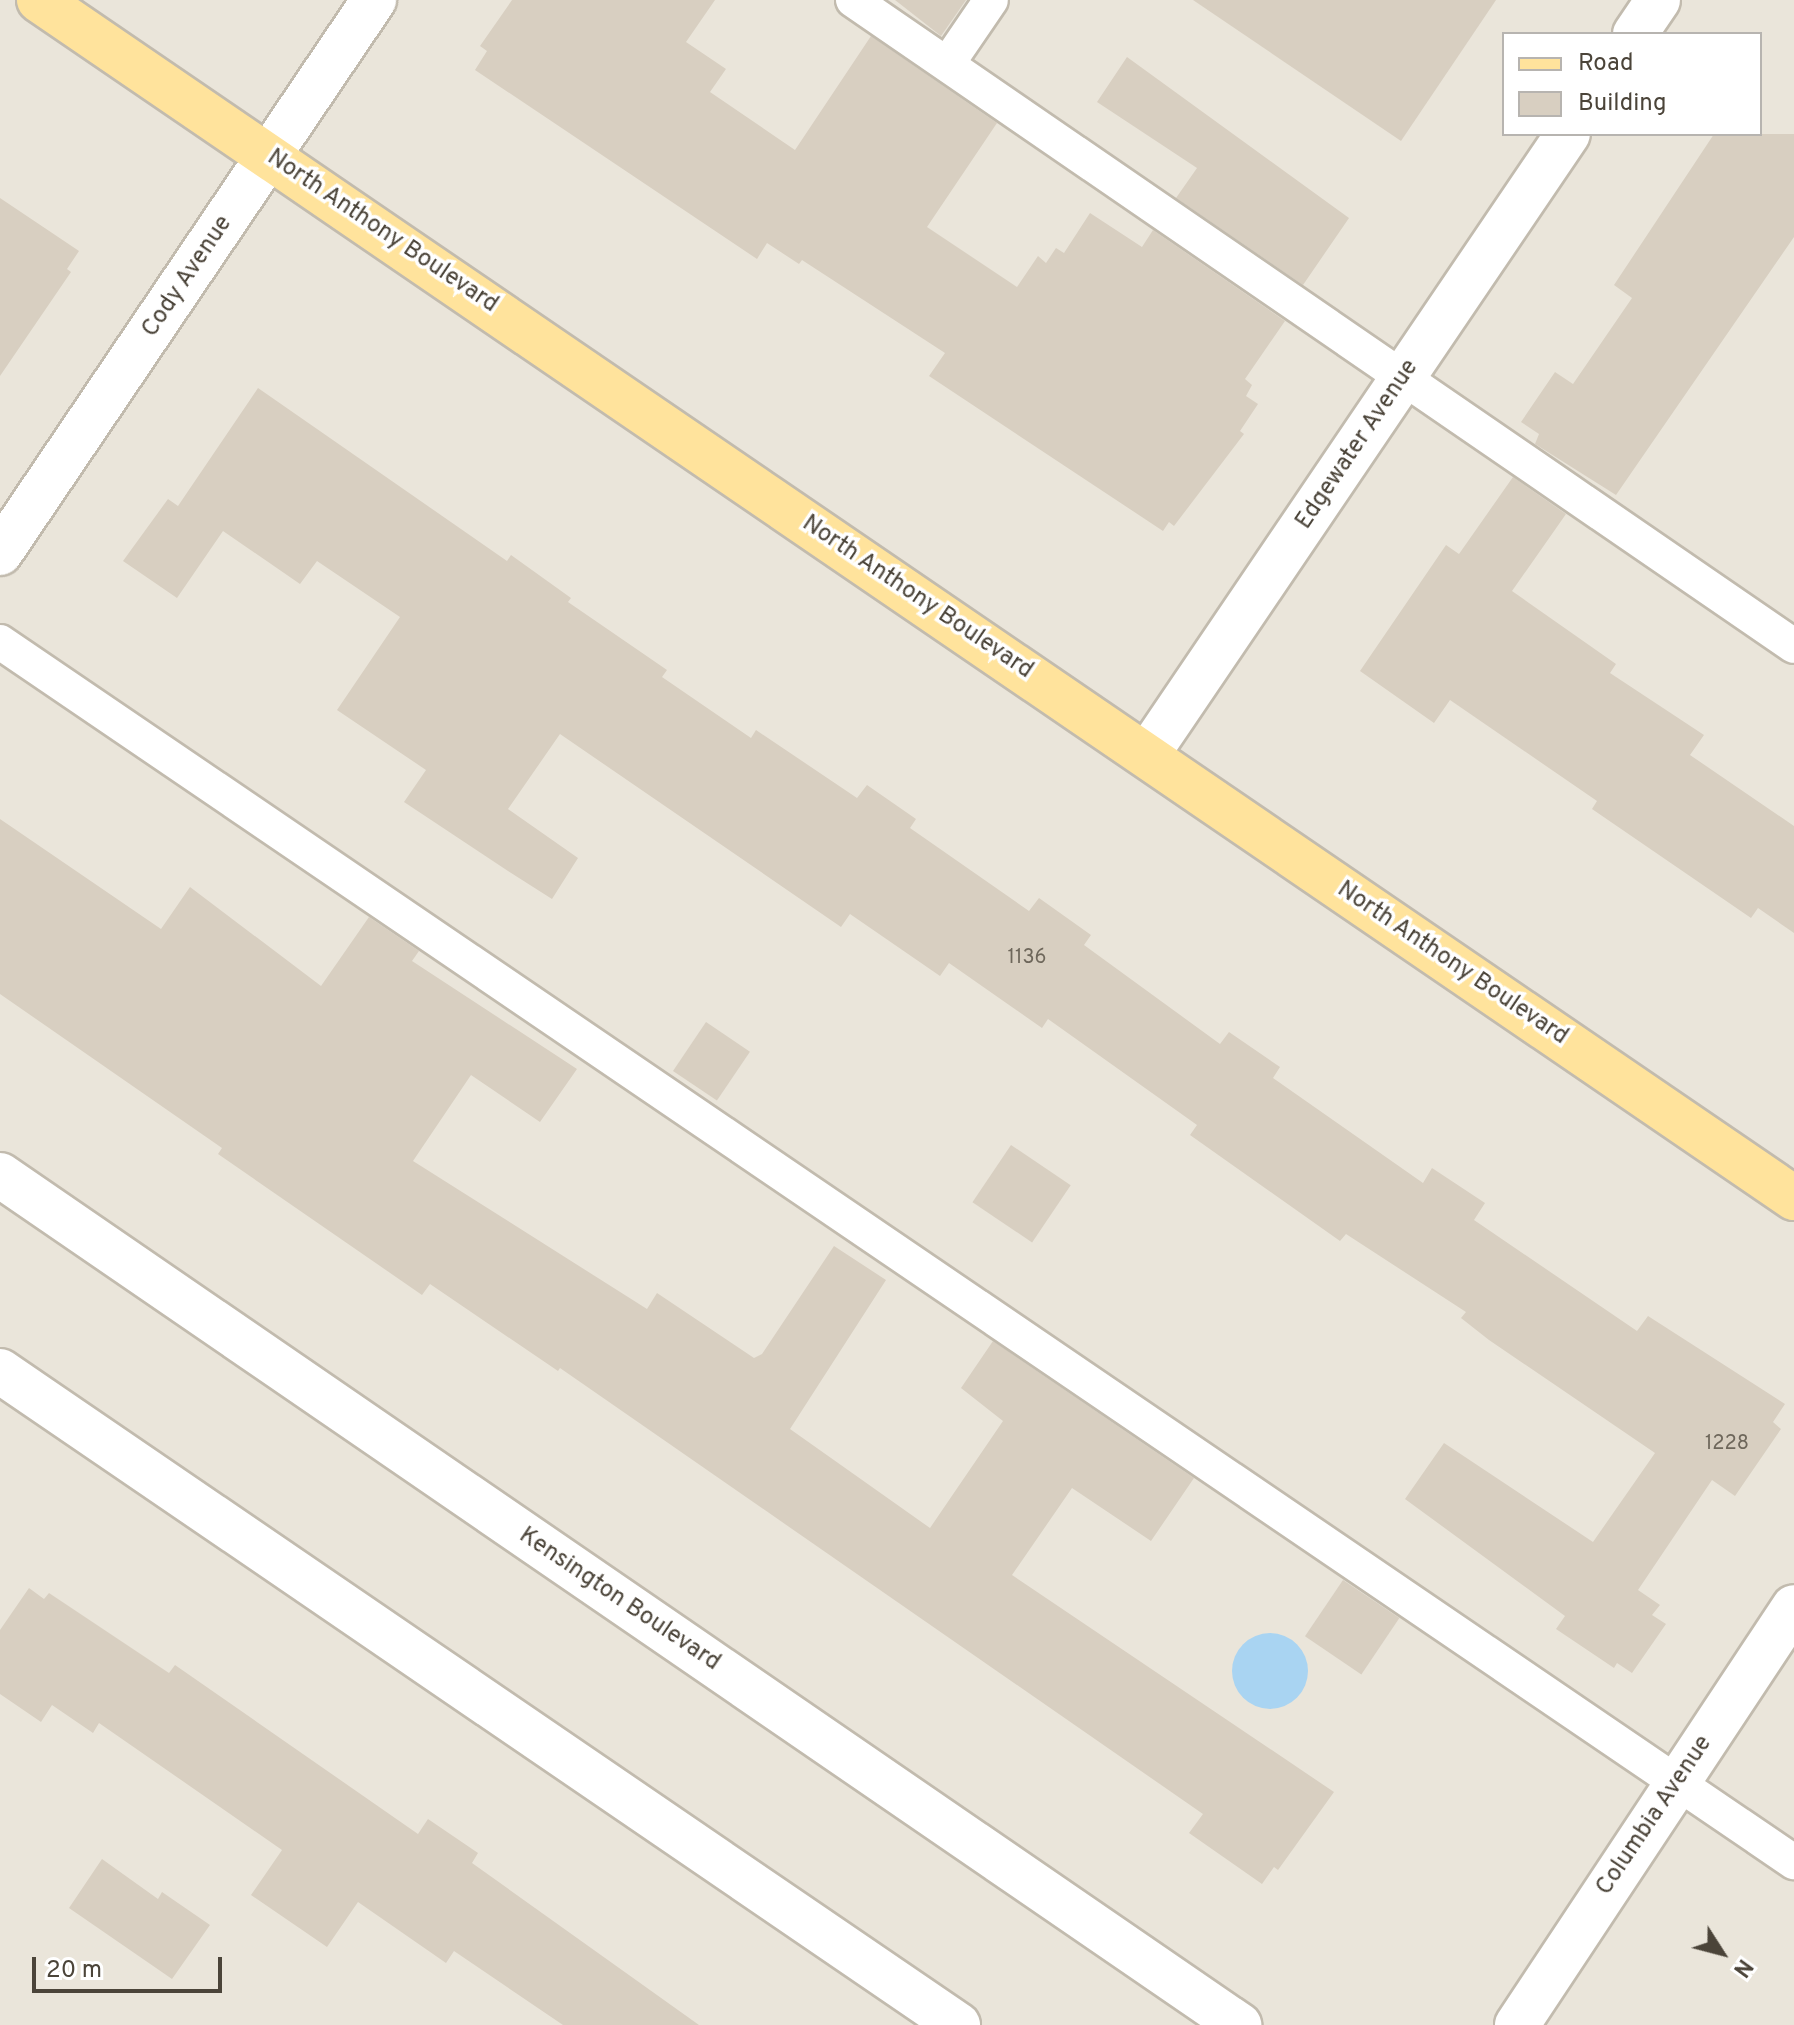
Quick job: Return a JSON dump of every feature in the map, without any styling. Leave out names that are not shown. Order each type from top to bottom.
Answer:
[{"type":"main road","name":"North Anthony Boulevard","points":[[39,0],[1794,1198]]},
{"type":"street","name":"Cody Avenue","points":[[0,553],[374,0]]},
{"type":"street","points":[[1636,32],[1658,0]]},
{"type":"street","name":"Edgewater Avenue","points":[[1147,755],[1567,136]]},
{"type":"street","name":"Kensington Boulevard","points":[[0,1175],[1239,2025]]},
{"type":"street","points":[[0,1371],[958,2025]]},
{"type":"street","name":"Columbia Avenue","points":[[1517,2025],[1794,1607]]},
{"type":"lane","points":[[853,0],[948,63],[1401,381],[1794,646]]},
{"type":"lane","points":[[948,63],[991,0]]},
{"type":"lane","points":[[0,642],[1794,1862]]},
{"type":"shaded area","points":[[0,0],[1794,0],[1794,2025],[0,2025]]},
{"type":"water","points":[[1270,1633],[1284,1636],[1297,1644],[1305,1657],[1308,1671],[1305,1685],[1297,1698],[1284,1706],[1270,1709],[1256,1706],[1243,1698],[1235,1685],[1232,1671],[1235,1657],[1243,1644],[1256,1636]]},
{"type":"building","points":[[512,0],[715,0],[686,42],[726,69],[710,92],[795,150],[871,36],[997,123],[927,227],[1017,287],[1038,256],[1046,263],[1056,248],[1064,253],[1090,213],[1142,247],[1153,230],[1285,321],[1245,379],[1252,385],[1246,396],[1258,404],[1240,431],[1244,434],[1174,526],[1169,522],[1163,531],[929,376],[945,353],[802,260],[799,264],[767,243],[757,259],[475,70],[487,51],[480,46]]},
{"type":"building","points":[[895,0],[966,0],[941,36]]},
{"type":"building","points":[[1193,0],[1496,0],[1401,141]]},
{"type":"building","points":[[1127,57],[1349,218],[1303,285],[1176,198],[1197,168],[1097,102]]},
{"type":"building","points":[[1794,134],[1794,237],[1616,495],[1535,444],[1539,434],[1521,422],[1555,372],[1573,384],[1632,298],[1614,285],[1713,136]]},
{"type":"building","points":[[0,198],[79,251],[67,269],[71,272],[0,376]]},
{"type":"building","points":[[258,388],[507,561],[511,555],[571,598],[568,602],[667,670],[662,677],[751,738],[756,730],[857,798],[867,785],[916,819],[910,828],[1029,911],[1039,898],[1091,935],[1084,945],[1220,1044],[1229,1032],[1280,1067],[1273,1078],[1423,1183],[1432,1168],[1485,1203],[1474,1220],[1637,1331],[1648,1316],[1785,1404],[1773,1422],[1781,1429],[1735,1496],[1712,1480],[1638,1590],[1660,1605],[1652,1615],[1666,1624],[1632,1673],[1617,1663],[1614,1668],[1556,1629],[1565,1616],[1405,1499],[1444,1443],[1593,1542],[1655,1453],[1489,1340],[1461,1318],[1466,1312],[1346,1234],[1340,1241],[1190,1135],[1197,1125],[1048,1019],[1042,1028],[949,963],[940,976],[850,914],[841,927],[560,734],[508,809],[578,858],[552,899],[508,871],[404,802],[426,770],[337,710],[400,617],[317,561],[300,584],[223,531],[177,598],[123,561],[168,499],[178,506]]},
{"type":"building","points":[[1513,477],[1566,514],[1512,591],[1616,664],[1610,673],[1704,735],[1690,755],[1794,826],[1794,933],[1758,908],[1751,918],[1592,809],[1597,801],[1450,700],[1434,723],[1360,671],[1446,545],[1459,554]]},
{"type":"building","points":[[0,819],[161,929],[190,887],[321,986],[369,917],[419,951],[412,961],[577,1069],[540,1122],[471,1075],[413,1161],[647,1309],[657,1293],[754,1358],[762,1354],[834,1246],[886,1280],[790,1429],[930,1528],[1003,1421],[961,1388],[993,1341],[1194,1478],[1151,1541],[1072,1488],[1012,1575],[1334,1792],[1278,1870],[1274,1867],[1262,1884],[1189,1833],[1203,1814],[560,1368],[558,1371],[430,1284],[422,1295],[218,1154],[222,1148],[0,994]]},
{"type":"building","points":[[706,1022],[750,1052],[717,1101],[673,1071]]},
{"type":"building","points":[[1011,1145],[1071,1185],[1032,1242],[972,1202]]},
{"type":"building","points":[[1343,1580],[1399,1618],[1361,1674],[1305,1636]]},
{"type":"building","points":[[29,1588],[44,1599],[49,1593],[169,1673],[175,1665],[418,1834],[428,1819],[478,1853],[472,1863],[699,2025],[563,2025],[454,1951],[446,1963],[358,1902],[327,1947],[251,1895],[282,1850],[99,1723],[93,1733],[52,1705],[41,1722],[0,1694],[0,1630]]},
{"type":"building","points":[[102,1859],[158,1899],[162,1892],[210,1925],[172,1979],[69,1908]]}]
